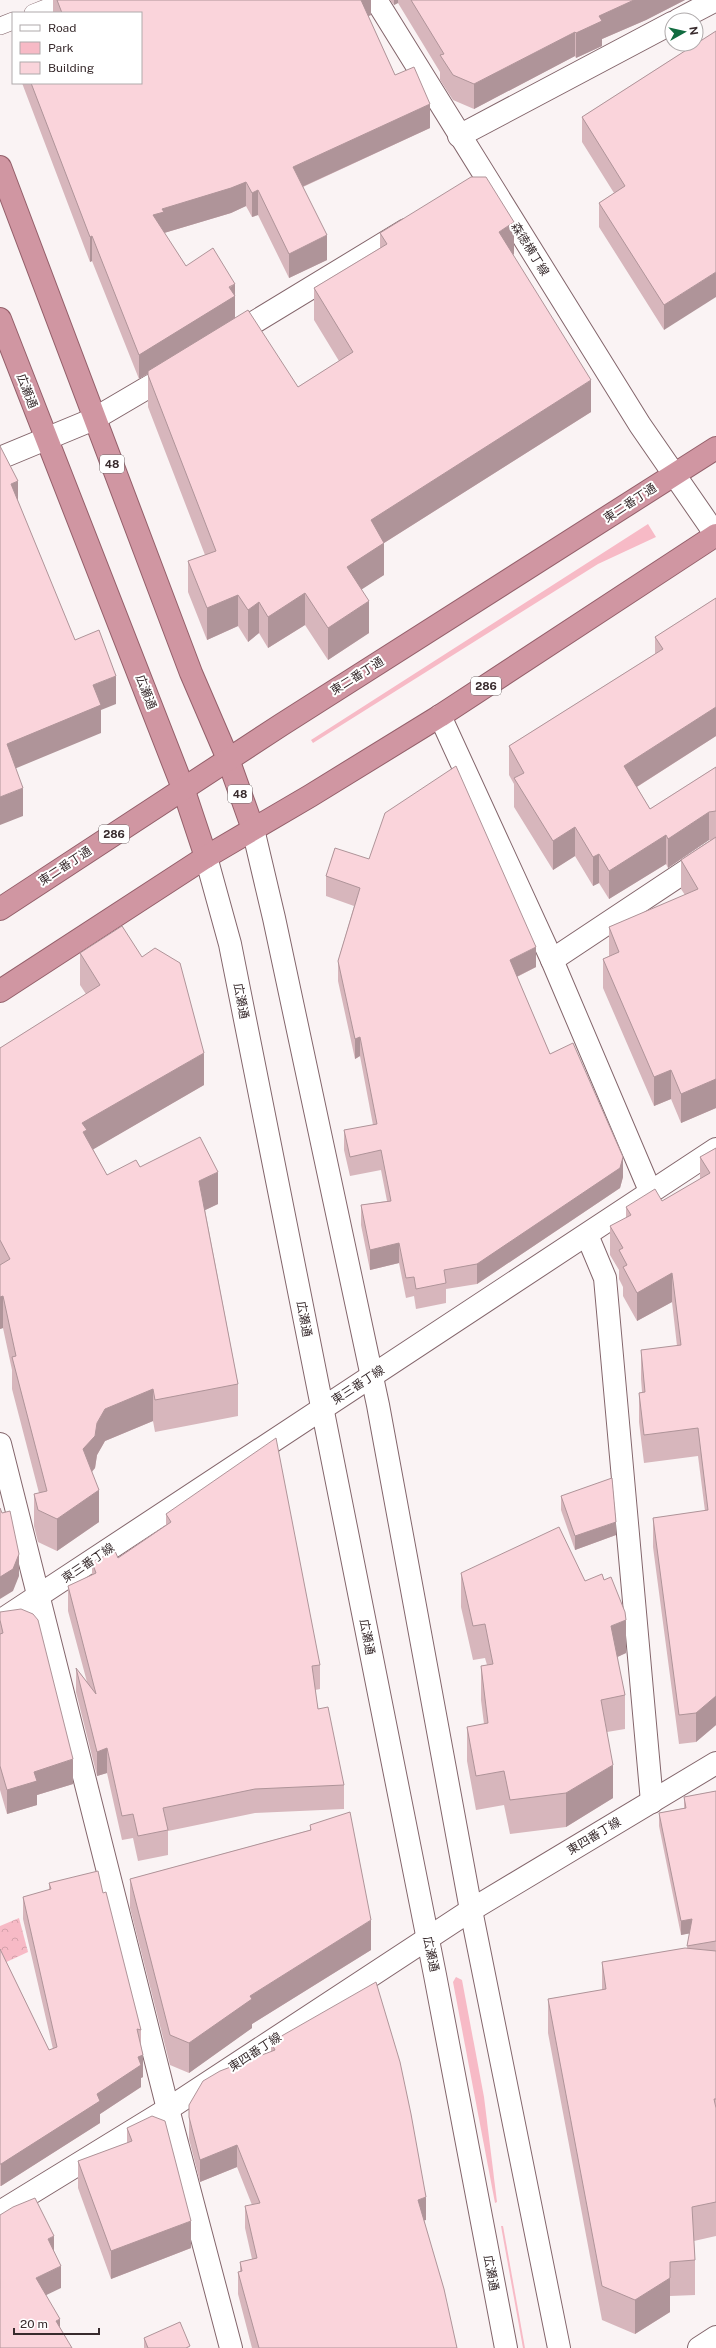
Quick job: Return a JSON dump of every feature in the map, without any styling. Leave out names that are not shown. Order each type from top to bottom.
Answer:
[{"type":"highway","name":"48","points":[[0,167],[188,665],[228,759],[253,829]]},
{"type":"highway","name":"広瀬通","points":[[0,319],[183,788],[206,857]]},
{"type":"highway","name":"東二番丁通","points":[[0,909],[228,759],[716,448]]},
{"type":"highway","name":"286","points":[[0,991],[206,857],[310,796],[440,716],[716,535]]},
{"type":"street","points":[[36,12],[66,0]]},
{"type":"street","name":"森徳横丁線","points":[[376,0],[459,136],[640,425],[716,535]]},
{"type":"street","points":[[693,12],[716,0]]},
{"type":"street","points":[[0,26],[12,21]]},
{"type":"street","points":[[459,136],[664,27]]},
{"type":"street","points":[[468,192],[487,180]]},
{"type":"street","points":[[211,349],[423,220]]},
{"type":"street","points":[[0,458],[94,419],[191,362]]},
{"type":"street","points":[[440,716],[552,960],[651,1192]]},
{"type":"street","points":[[253,829],[276,925],[372,1376],[471,1910],[559,2348]]},
{"type":"street","points":[[552,960],[716,851]]},
{"type":"street","name":"広瀬通","points":[[206,857],[230,944],[427,1939],[506,2348]]},
{"type":"street","name":"東三番丁線","points":[[0,1621],[716,1149]]},
{"type":"street","points":[[587,1235],[605,1278],[652,1802]]},
{"type":"street","points":[[0,1444],[168,2109],[231,2348]]},
{"type":"street","name":"東四番丁線","points":[[0,2212],[168,2109],[471,1910],[716,1763]]},
{"type":"street","points":[[699,2348],[716,2337]]},
{"type":"green space","points":[[648,524],[656,537],[598,564],[313,743],[311,740]]},
{"type":"green space","points":[[19,1918],[28,1952],[0,1965],[0,1926]]},
{"type":"green space","points":[[456,1977],[462,1980],[484,2097],[497,2202],[495,2203],[453,1982]]},
{"type":"green space","points":[[501,2226],[503,2226],[525,2348],[523,2348]]},
{"type":"building","points":[[57,0],[361,0],[395,75],[414,67],[430,104],[293,167],[327,235],[289,254],[258,190],[252,193],[246,182],[162,209],[164,212],[153,215],[186,266],[213,248],[235,284],[229,287],[235,296],[139,355],[92,236],[90,237],[31,84],[142,84],[142,12],[62,12]]},
{"type":"building","points":[[411,0],[634,0],[599,16],[602,21],[576,33],[575,32],[474,84],[453,75],[440,55],[444,54]]},
{"type":"building","points":[[716,31],[716,272],[664,305],[599,203],[625,186],[582,117],[683,52],[704,52],[704,39]]},
{"type":"building","points":[[471,177],[486,177],[514,222],[499,232],[591,380],[371,520],[384,543],[347,567],[369,601],[328,628],[305,593],[268,617],[259,602],[248,610],[238,595],[207,608],[188,561],[216,551],[148,375],[148,371],[248,310],[298,387],[353,352],[314,288],[387,244],[380,233]]},
{"type":"building","points":[[0,446],[18,481],[11,484],[75,640],[99,630],[116,676],[93,685],[101,705],[7,744],[23,788],[0,797]]},
{"type":"building","points":[[716,598],[716,707],[624,766],[650,809],[716,767],[716,811],[709,812],[668,839],[666,835],[609,871],[599,854],[593,857],[575,827],[553,841],[514,778],[524,773],[509,746],[663,649],[655,637]]},
{"type":"building","points":[[456,766],[536,947],[510,960],[550,1054],[573,1043],[623,1157],[620,1168],[477,1264],[444,1270],[446,1283],[416,1289],[414,1277],[406,1278],[399,1243],[370,1250],[361,1205],[391,1201],[381,1150],[350,1157],[344,1130],[377,1124],[360,1037],[355,1039],[338,961],[360,888],[326,876],[335,848],[369,859],[385,813]]},
{"type":"building","points":[[716,837],[716,1079],[681,1094],[671,1070],[654,1077],[603,959],[619,952],[609,927],[698,889],[681,860]]},
{"type":"building","points":[[122,926],[142,957],[155,948],[180,963],[204,1053],[82,1123],[87,1130],[83,1132],[107,1175],[136,1160],[140,1167],[200,1137],[218,1172],[199,1181],[238,1384],[155,1400],[153,1389],[105,1409],[97,1423],[95,1436],[83,1449],[99,1490],[57,1519],[38,1510],[34,1494],[47,1491],[12,1357],[16,1356],[3,1296],[0,1297],[0,1265],[10,1259],[0,1240],[0,1048],[100,985],[80,953]]},
{"type":"building","points":[[716,1148],[716,1696],[696,1713],[679,1715],[653,1518],[708,1510],[698,1428],[644,1435],[639,1393],[645,1392],[641,1350],[681,1345],[672,1273],[637,1293],[623,1267],[627,1265],[619,1250],[623,1248],[610,1226],[631,1215],[626,1207],[655,1189],[662,1201],[710,1173],[700,1157]]},
{"type":"building","points":[[276,1438],[320,1665],[312,1666],[318,1709],[328,1707],[344,1785],[255,1789],[163,1808],[168,1830],[138,1836],[133,1814],[122,1816],[107,1748],[97,1752],[76,1668],[96,1694],[68,1586],[96,1573],[92,1562],[115,1551],[118,1558],[171,1522],[166,1514]]},
{"type":"building","points":[[612,1478],[616,1522],[575,1536],[561,1496]]},
{"type":"building","points":[[0,1508],[2,1513],[10,1511],[19,1554],[13,1569],[0,1577]]},
{"type":"building","points":[[559,1527],[585,1581],[602,1574],[604,1580],[611,1577],[625,1612],[626,1620],[611,1626],[625,1695],[601,1700],[613,1765],[566,1793],[510,1800],[504,1771],[476,1776],[467,1727],[488,1723],[481,1666],[493,1664],[485,1624],[473,1626],[461,1573]]},
{"type":"building","points":[[21,1609],[33,1614],[38,1620],[73,1759],[34,1772],[37,1781],[7,1790],[0,1766],[0,1634],[3,1633],[0,1612]]},
{"type":"building","points":[[716,1791],[716,1941],[687,1946],[692,1919],[681,1921],[659,1813],[686,1808],[684,1797]]},
{"type":"building","points":[[350,1812],[371,1920],[250,1996],[252,1999],[189,2043],[170,2035],[130,1879],[311,1830],[310,1825]]},
{"type":"building","points":[[98,1871],[103,1893],[106,1892],[141,2030],[137,2029],[143,2055],[138,2057],[141,2065],[97,2094],[100,2101],[0,2164],[0,1949],[49,2050],[57,2047],[23,1897],[51,1889],[49,1883]]},
{"type":"building","points":[[685,1948],[716,1951],[716,2099],[714,2099],[716,2108],[716,2202],[692,2207],[695,2260],[670,2262],[670,2278],[635,2300],[602,2286],[548,1999],[606,1989],[602,1962]]},
{"type":"building","points":[[376,1982],[400,2062],[426,2197],[418,2200],[444,2289],[457,2348],[259,2348],[238,2272],[242,2271],[240,2262],[257,2258],[245,2206],[260,2203],[237,2145],[200,2160],[189,2117],[189,2105],[203,2081],[220,2071],[275,2050],[271,2042]]},
{"type":"building","points":[[152,2116],[165,2121],[191,2221],[111,2251],[78,2161],[132,2141],[127,2128]]},
{"type":"building","points":[[35,2198],[54,2236],[48,2239],[61,2266],[36,2278],[60,2319],[56,2321],[72,2348],[0,2348],[0,2215],[13,2207]]},
{"type":"building","points":[[180,2322],[190,2346],[186,2348],[148,2348],[144,2338]]}]
